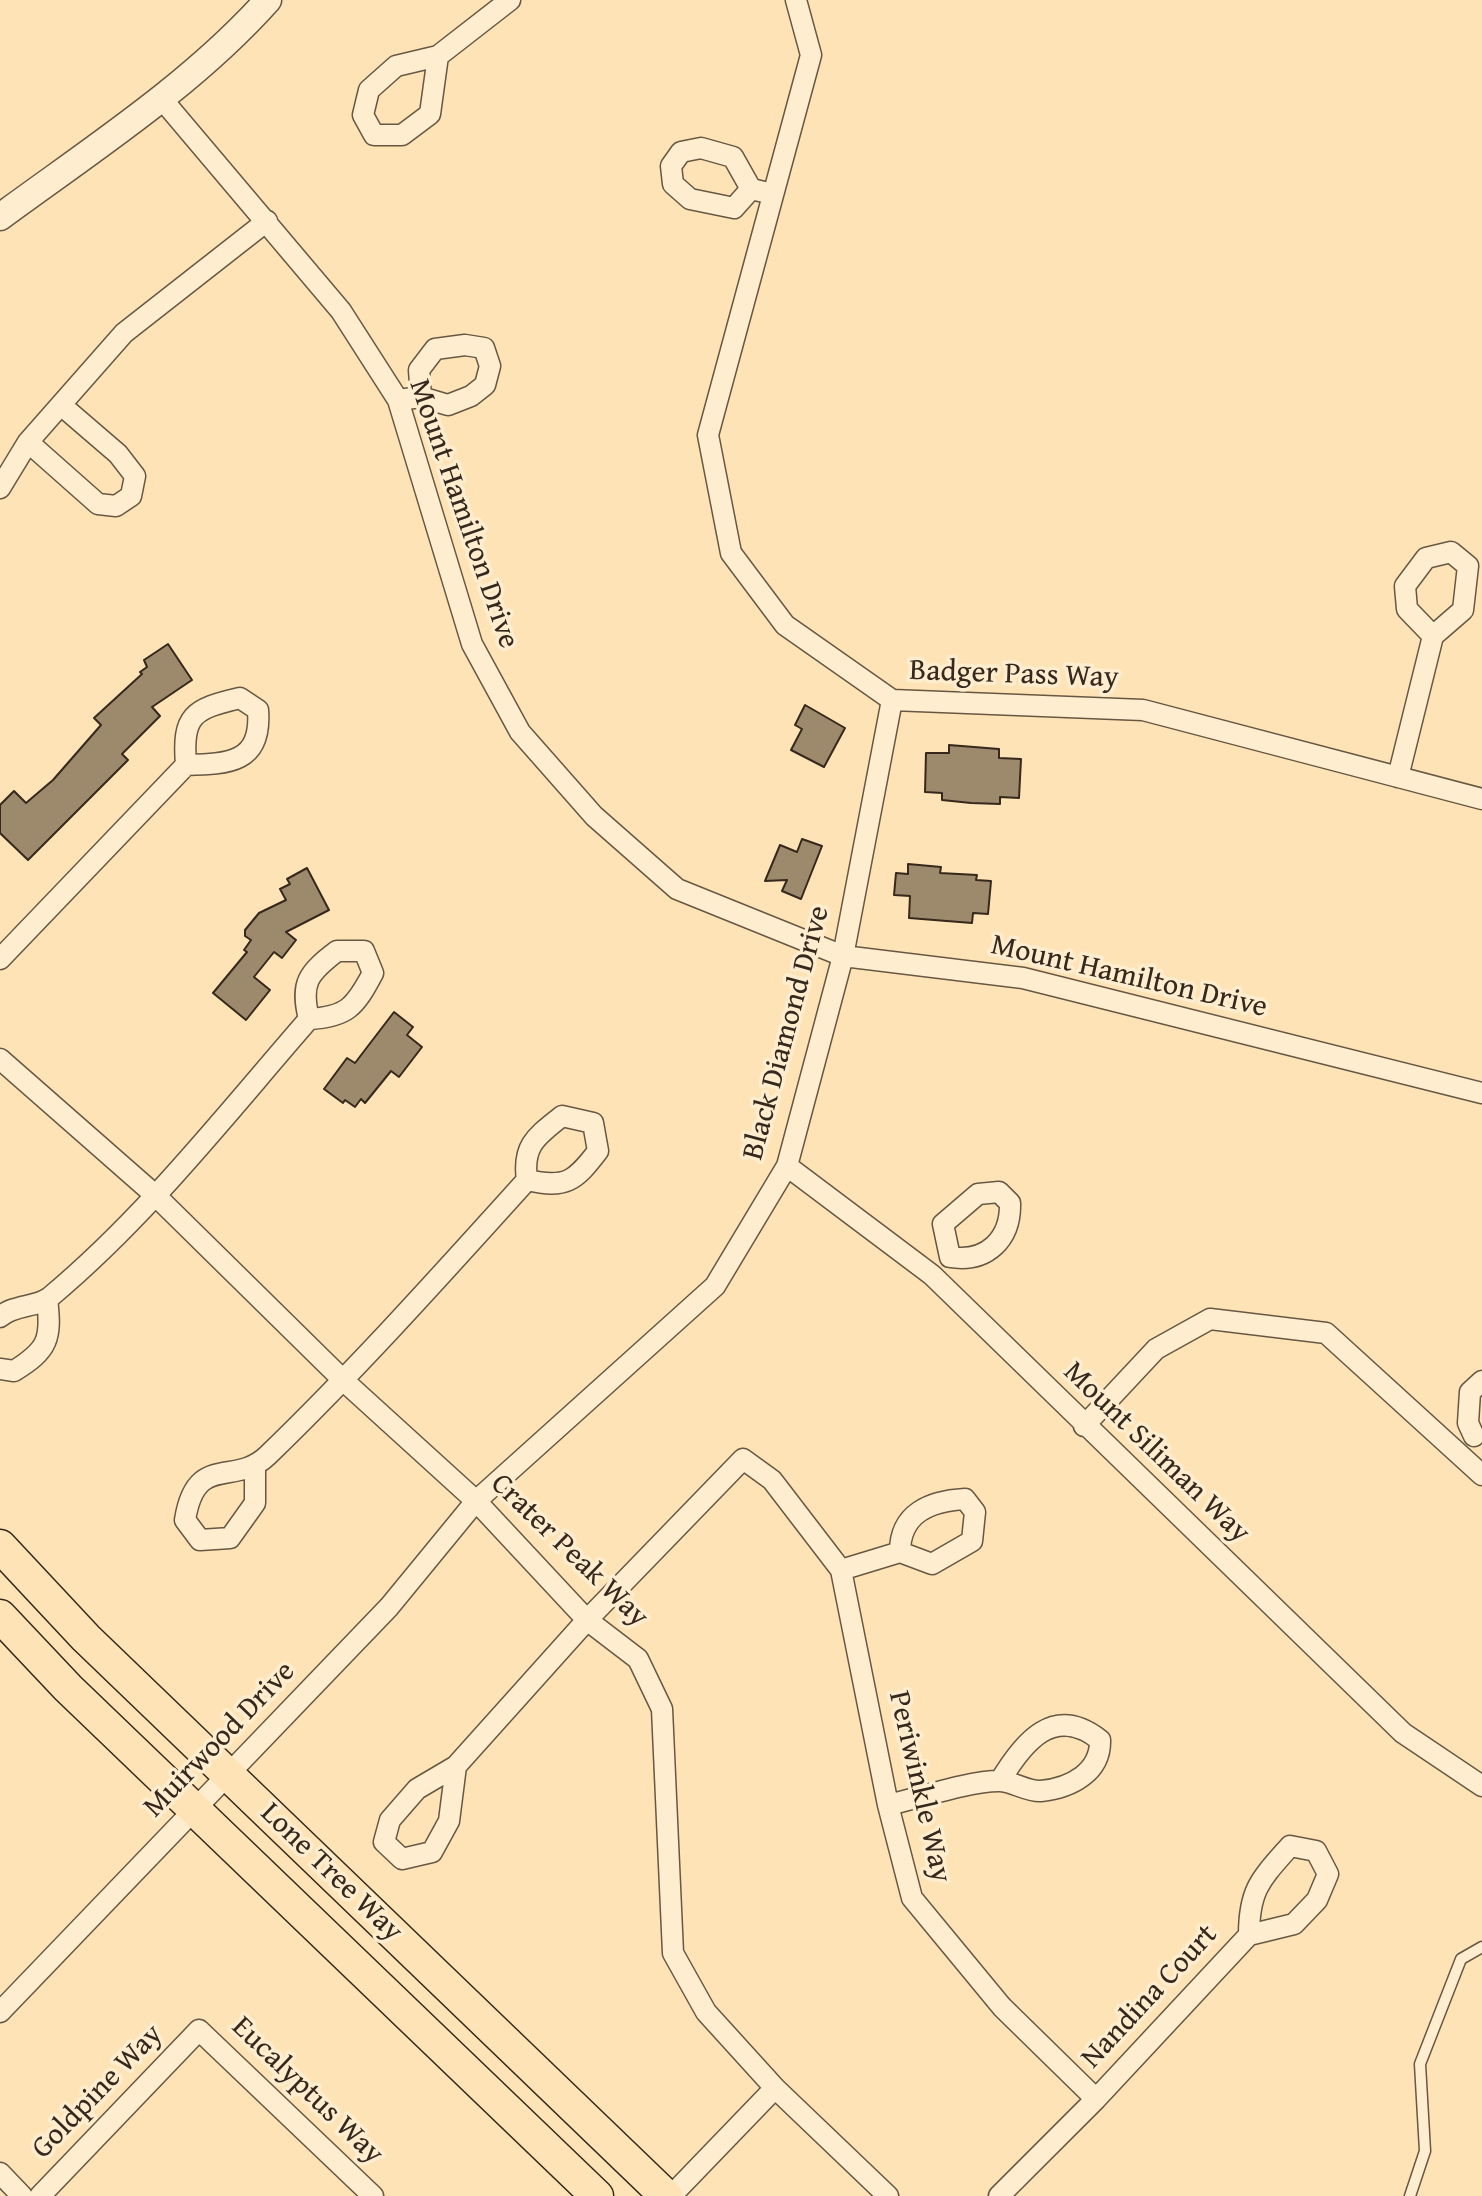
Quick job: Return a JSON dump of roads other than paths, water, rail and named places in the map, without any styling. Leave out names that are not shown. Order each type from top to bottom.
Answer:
[{"type":"main road","name":"Lone Tree Way","points":[[0,1546],[86,1638],[669,2196]]},
{"type":"main road","name":"Lone Tree Way","points":[[0,1616],[68,1688],[597,2196]]},
{"type":"street","points":[[0,217],[161,98],[250,20],[268,0]]},
{"type":"street","points":[[438,56],[510,0]]},
{"type":"street","name":"Badger Pass Way","points":[[796,0],[811,55],[708,435],[731,553],[785,625],[892,700],[1143,710],[1482,799]]},
{"type":"street","name":"Mount Hamilton Drive","points":[[161,98],[341,311],[398,400],[472,644],[520,732],[594,816],[677,889],[843,956],[1023,978],[1482,1093]]},
{"type":"street","points":[[751,189],[773,194]]},
{"type":"street","points":[[0,488],[28,442],[124,333],[267,221]]},
{"type":"street","points":[[398,400],[421,397]]},
{"type":"street","points":[[28,442],[98,504],[116,506],[131,496],[135,476],[61,405]]},
{"type":"street","points":[[1398,777],[1433,636]]},
{"type":"street","name":"Black Diamond Drive","points":[[476,1501],[715,1286],[787,1166],[843,956],[892,700]]},
{"type":"street","points":[[0,959],[186,765]]},
{"type":"street","points":[[0,1317],[8,1310],[47,1299],[155,1195],[309,1019]]},
{"type":"street","name":"Crater Peak Way","points":[[0,1059],[155,1195],[344,1381],[476,1501],[587,1620],[638,1659],[662,1709],[673,1953],[706,2012],[775,2088],[888,2196]]},
{"type":"street","name":"Mount Siliman Way","points":[[787,1166],[932,1275],[1403,1733],[1482,1786]]},
{"type":"street","points":[[255,1467],[344,1381],[527,1180]]},
{"type":"street","points":[[932,1275],[950,1257]]},
{"type":"street","points":[[0,1369],[14,1371],[40,1355],[51,1329],[47,1299]]},
{"type":"street","points":[[1084,1426],[1156,1349],[1210,1319],[1326,1333],[1482,1475]]},
{"type":"street","points":[[1461,1453],[1478,1435],[1468,1423],[1470,1392],[1482,1381]]},
{"type":"street","name":"Periwinkle Way","points":[[587,1620],[743,1459],[772,1480],[841,1570],[888,1805],[912,1898],[1002,2007],[1096,2099]]},
{"type":"street","name":"Muirwood Drive","points":[[0,2012],[389,1607],[476,1501]]},
{"type":"street","points":[[841,1570],[900,1552]]},
{"type":"street","points":[[456,1766],[449,1821],[432,1852],[402,1859],[384,1842],[390,1820],[417,1789],[456,1766],[587,1620]]},
{"type":"street","points":[[888,1805],[1000,1781],[1039,1791],[1070,1782],[1091,1772],[1101,1756],[1100,1740],[1084,1727],[1048,1727],[1020,1747],[1000,1781]]},
{"type":"street","name":"Nandina Court","points":[[999,2196],[1096,2099],[1249,1935],[1294,1924],[1317,1900],[1328,1874],[1316,1851],[1290,1846],[1262,1879],[1249,1904],[1249,1935]]},
{"type":"street","name":"Eucalyptus Way","points":[[199,2030],[368,2194]]},
{"type":"street","name":"Goldpine Way","points":[[40,2196],[199,2030]]},
{"type":"street","points":[[669,2196],[775,2088]]},
{"type":"street","points":[[0,2173],[22,2196]]},
{"type":"lane","points":[[1410,2196],[1425,2151],[1420,2064],[1461,1959],[1482,1947]]}]
